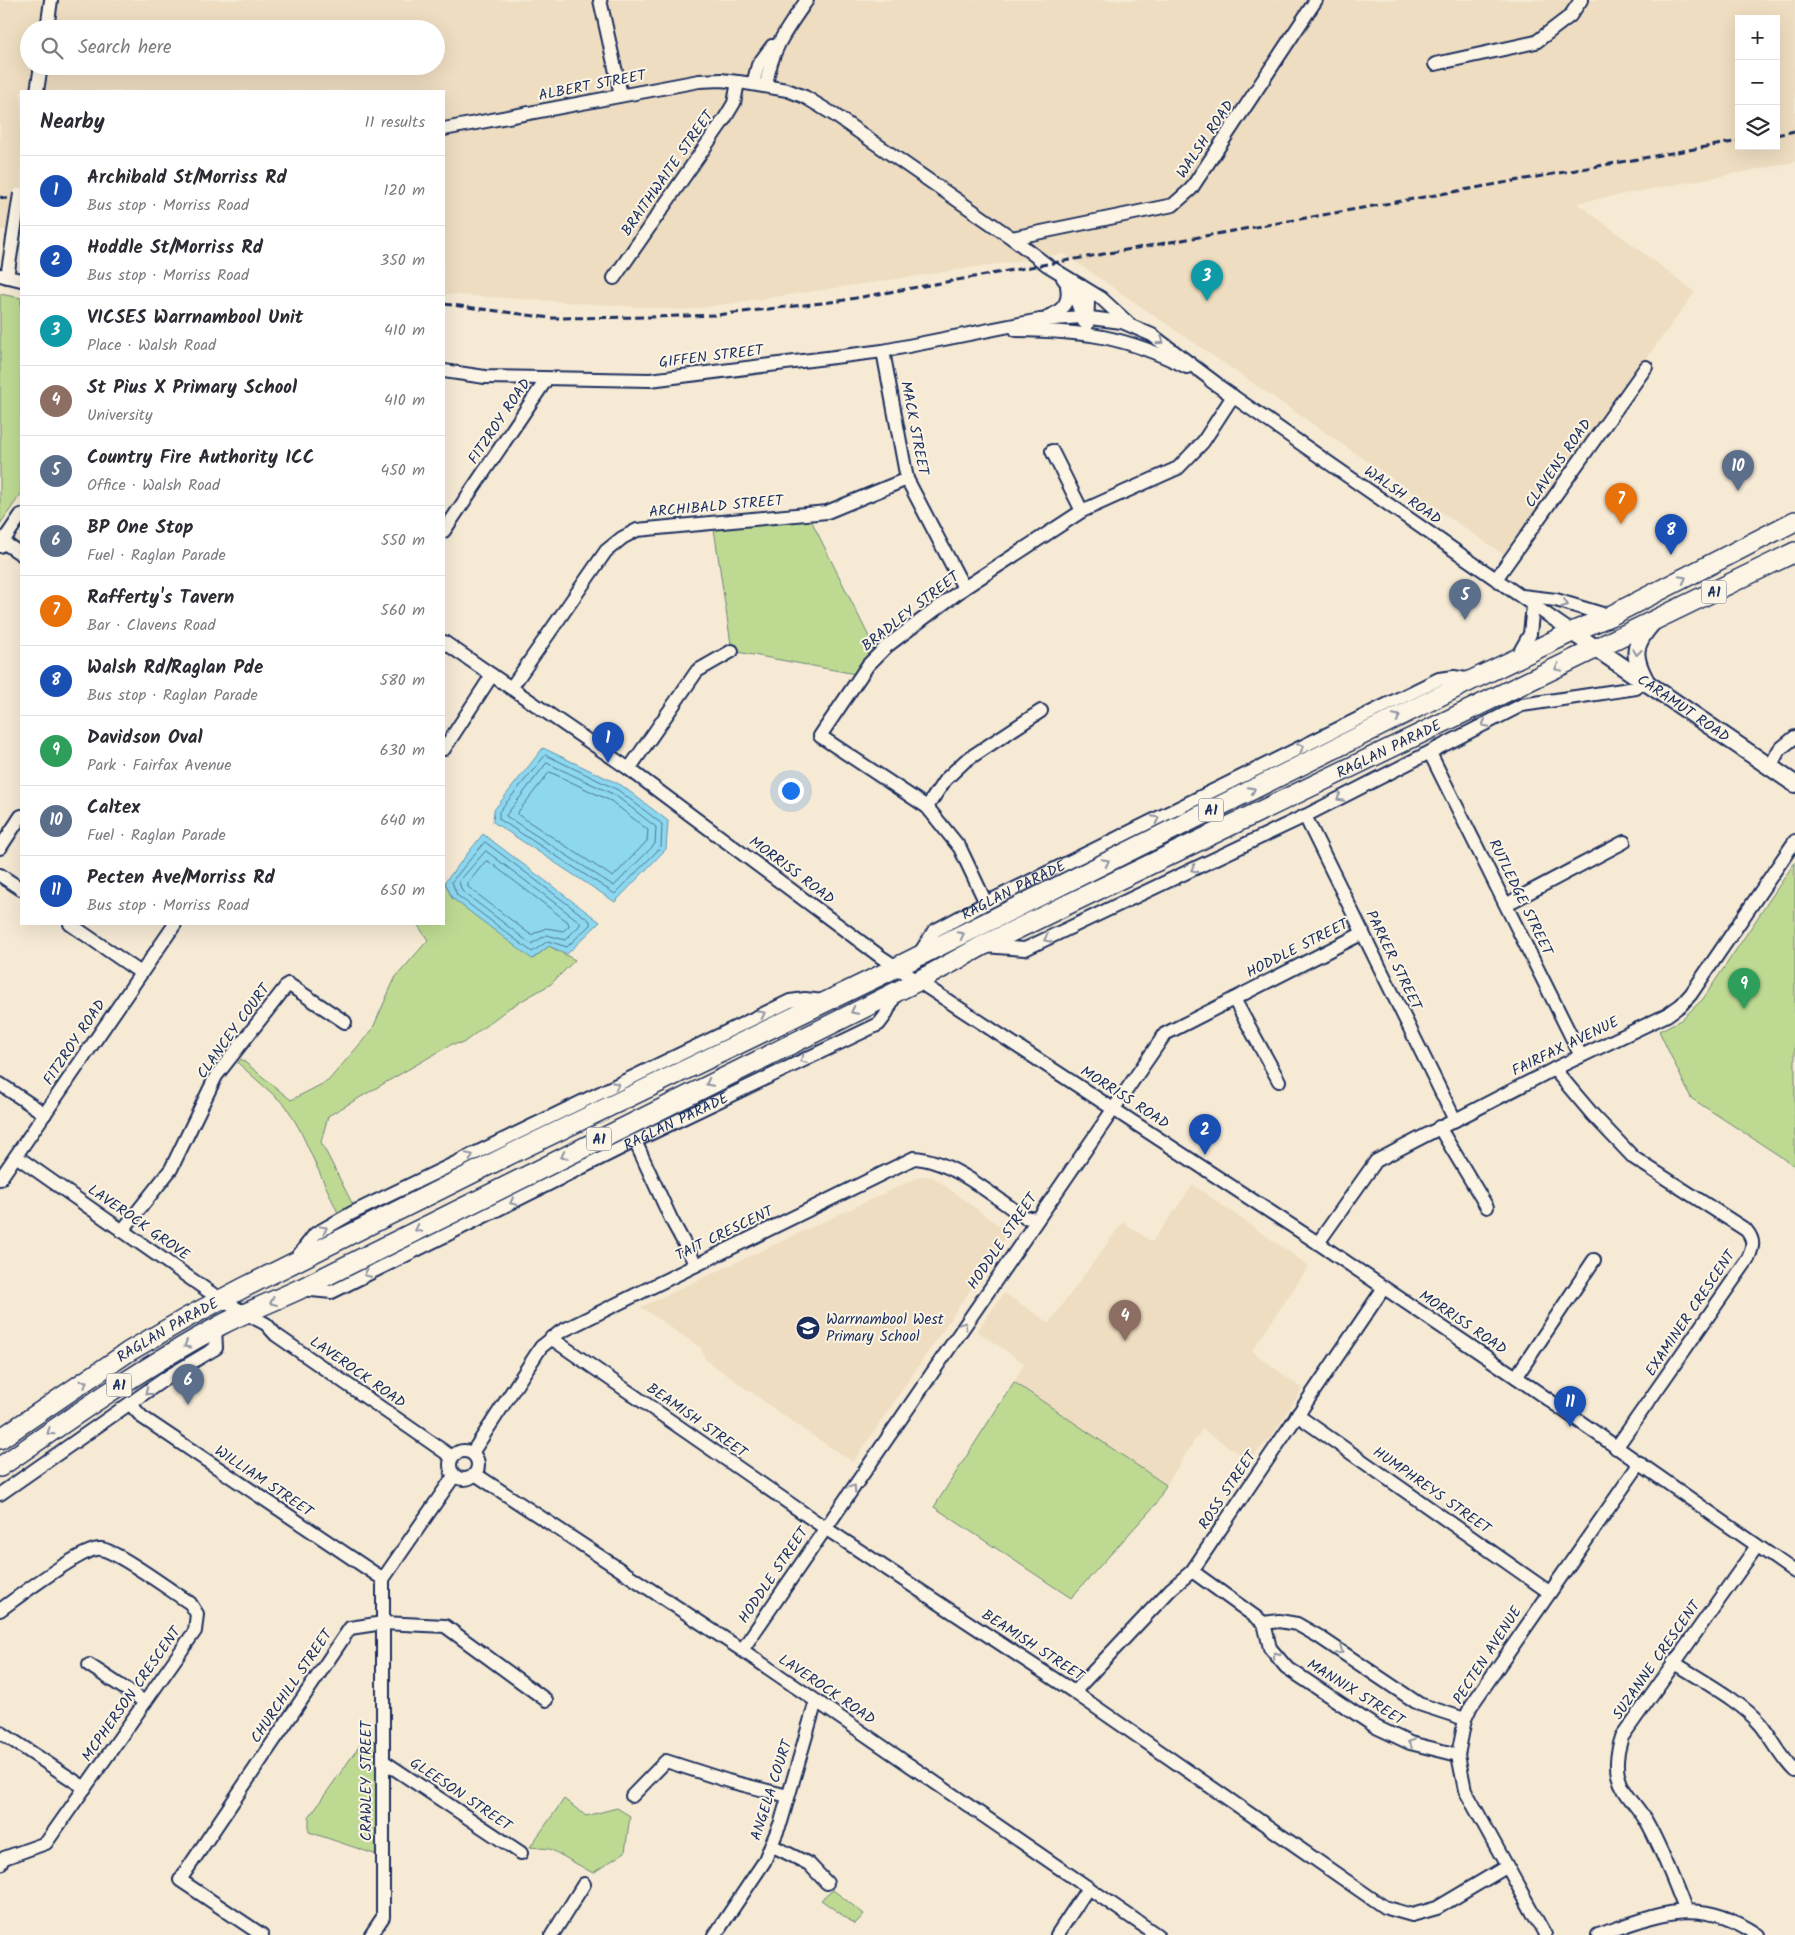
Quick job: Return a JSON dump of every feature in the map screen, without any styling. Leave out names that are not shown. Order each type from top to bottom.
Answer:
[{"type":"highway","name":"RAGLAN PARADE","points":[[0,1439],[128,1352],[221,1300],[917,957],[1472,680],[1610,616],[1795,522]]},
{"type":"highway","name":"RAGLAN PARADE","points":[[0,1467],[84,1407],[215,1328],[300,1288],[898,989],[918,981],[982,946],[1524,695],[1597,650],[1795,552]]},
{"type":"highway","points":[[1511,661],[1524,695]]},
{"type":"main road","points":[[1642,686],[1636,655],[1640,638],[1654,621]]},
{"type":"main road","name":"CARAMUT ROAD","points":[[1572,632],[1642,686],[1795,784]]},
{"type":"street","points":[[48,20],[51,0]]},
{"type":"street","points":[[600,0],[621,96]]},
{"type":"street","name":"BRAITHWAITE STREET","points":[[614,278],[734,103],[751,84],[761,59],[786,31],[807,0]]},
{"type":"street","name":"WALSH ROAD","points":[[1012,238],[1172,205],[1191,189],[1316,0]]},
{"type":"street","points":[[1435,64],[1536,42],[1570,16],[1581,0]]},
{"type":"street","points":[[37,90],[40,75]]},
{"type":"street","name":"ALBERT STREET","points":[[445,129],[699,81],[751,84]]},
{"type":"street","name":"WALSH ROAD","points":[[751,84],[787,90],[833,114],[1012,238],[1063,277],[1101,298],[1132,326]]},
{"type":"street","points":[[20,199],[14,239],[3,276],[20,280]]},
{"type":"street","points":[[1040,320],[1059,312],[1066,304],[1068,291],[1063,277]]},
{"type":"street","name":"WALSH ROAD","points":[[1063,277],[1073,291],[1085,317],[1108,319],[1132,326],[1164,342],[1216,384]]},
{"type":"street","points":[[1080,285],[1088,303],[1085,317],[1087,333]]},
{"type":"street","name":"GIFFEN STREET","points":[[445,371],[485,377],[546,380],[650,380],[883,352],[1040,320],[1085,317]]},
{"type":"street","name":"GIFFEN STREET","points":[[981,333],[1014,330],[1087,333]]},
{"type":"street","name":"WALSH ROAD","points":[[1087,333],[1118,339],[1146,348],[1189,368],[1216,384],[1572,632]]},
{"type":"street","name":"MACK STREET","points":[[883,352],[906,479],[964,588]]},
{"type":"street","name":"CLAVENS ROAD","points":[[1496,579],[1646,367]]},
{"type":"street","name":"FITZROY ROAD","points":[[445,529],[546,380]]},
{"type":"street","name":"BRADLEY STREET","points":[[986,903],[960,848],[927,807],[820,736],[868,665],[887,646],[964,588],[1082,511],[1178,468],[1202,442],[1234,396]]},
{"type":"street","points":[[1052,451],[1082,511]]},
{"type":"street","name":"ARCHIBALD STREET","points":[[511,688],[606,552],[622,538],[637,530],[827,512],[906,479]]},
{"type":"street","points":[[20,517],[2,544],[20,553]]},
{"type":"street","points":[[1520,596],[1556,600],[1610,616]]},
{"type":"street","points":[[1511,661],[1530,634],[1533,605]]},
{"type":"street","name":"MORRISS ROAD","points":[[445,643],[629,769],[896,967],[1318,1243],[1516,1377],[1757,1546],[1795,1570]]},
{"type":"street","points":[[629,769],[698,671],[732,651]]},
{"type":"street","points":[[445,747],[492,675]]},
{"type":"street","name":"RAGLAN PARADE","points":[[917,957],[934,931],[986,903],[1439,679],[1454,677],[1472,680]]},
{"type":"street","name":"RAGLAN PARADE","points":[[982,946],[1025,949],[1305,816],[1430,753],[1524,695],[1642,686]]},
{"type":"street","points":[[927,807],[945,780],[965,761],[1041,711]]},
{"type":"street","points":[[1770,767],[1779,750],[1795,737]]},
{"type":"street","name":"RUTLEDGE STREET","points":[[1430,753],[1507,904],[1581,1056]]},
{"type":"street","name":"PARKER STREET","points":[[1305,816],[1455,1120]]},
{"type":"street","points":[[0,848],[20,818]]},
{"type":"street","name":"FAIRFAX AVENUE","points":[[1318,1243],[1376,1160],[1554,1069],[1667,1015],[1681,1005],[1691,994],[1795,841]]},
{"type":"street","points":[[1507,904],[1624,842]]},
{"type":"street","points":[[0,875],[20,889]]},
{"type":"street","points":[[71,925],[141,973]]},
{"type":"street","name":"FITZROY ROAD","points":[[0,1179],[174,925]]},
{"type":"street","name":"HODDLE STREET","points":[[742,1650],[1165,1034],[1363,933]]},
{"type":"street","name":"CLANCEY COURT","points":[[122,1231],[171,1169],[216,1076],[288,984],[345,1022]]},
{"type":"street","name":"RAGLAN PARADE","points":[[300,1288],[332,1292],[635,1141],[879,1024],[898,989]]},
{"type":"street","points":[[1234,998],[1279,1081]]},
{"type":"street","name":"EXAMINER CRESCENT","points":[[1554,1069],[1593,1115],[1634,1158],[1746,1230],[1753,1238],[1753,1246],[1748,1259],[1616,1448]]},
{"type":"street","points":[[0,1084],[45,1114]]},
{"type":"street","points":[[1439,1127],[1487,1207]]},
{"type":"street","points":[[635,1141],[671,1219],[696,1265]]},
{"type":"street","name":"LAVEROCK GROVE","points":[[16,1156],[221,1300],[245,1314]]},
{"type":"street","name":"TAIT CRESCENT","points":[[472,1453],[541,1347],[551,1338],[914,1158],[928,1159],[944,1165],[1024,1217],[1037,1219]]},
{"type":"street","points":[[1516,1377],[1594,1260]]},
{"type":"street","name":"ROSS STREET","points":[[1074,1692],[1170,1589],[1192,1571],[1384,1289]]},
{"type":"street","name":"LAVEROCK ROAD","points":[[245,1314],[266,1324],[288,1343],[452,1457]]},
{"type":"street","name":"RAGLAN PARADE","points":[[0,1494],[131,1405],[169,1376],[216,1348],[215,1328]]},
{"type":"street","name":"BEAMISH STREET","points":[[551,1338],[825,1528],[1074,1692],[1384,1907],[1412,1915],[1437,1908],[1506,1867]]},
{"type":"street","name":"WILLIAM STREET","points":[[131,1405],[142,1418],[383,1579]]},
{"type":"street","name":"HUMPHREYS STREET","points":[[1297,1415],[1549,1592]]},
{"type":"street","points":[[461,1451],[472,1453],[478,1466],[475,1474],[465,1480],[454,1476],[450,1467],[452,1457],[461,1451]]},
{"type":"street","name":"PECTEN AVENUE","points":[[1544,1935],[1465,1790],[1458,1755],[1465,1719],[1471,1706],[1549,1592],[1640,1464]]},
{"type":"street","name":"LAVEROCK ROAD","points":[[475,1474],[742,1650],[1157,1935]]},
{"type":"street","points":[[383,1622],[383,1579],[454,1476]]},
{"type":"street","name":"SUZANNE CRESCENT","points":[[1685,1909],[1666,1862],[1645,1819],[1626,1795],[1618,1775],[1617,1755],[1622,1737],[1673,1662],[1757,1546]]},
{"type":"street","name":"MCPHERSON CRESCENT","points":[[0,1610],[83,1553],[100,1548],[115,1554],[190,1602],[197,1614],[195,1631],[46,1843],[1,1859]]},
{"type":"street","points":[[1192,1571],[1264,1623]]},
{"type":"street","name":"MANNIX STREET","points":[[1458,1755],[1410,1743],[1376,1727],[1286,1667],[1270,1648],[1264,1623],[1279,1621],[1297,1624],[1419,1704],[1465,1719]]},
{"type":"street","name":"CHURCHILL STREET","points":[[262,1935],[180,1880],[350,1628],[383,1622],[445,1626],[546,1700]]},
{"type":"street","name":"CRAWLEY STREET","points":[[371,1935],[383,1917],[383,1622]]},
{"type":"street","points":[[1673,1662],[1744,1710],[1761,1725],[1787,1764],[1795,1772]]},
{"type":"street","points":[[90,1665],[145,1702]]},
{"type":"street","name":"ANGELA COURT","points":[[715,1935],[764,1862],[781,1822],[816,1701]]},
{"type":"street","points":[[0,1732],[85,1788]]},
{"type":"street","name":"GLEESON STREET","points":[[383,1761],[521,1853]]},
{"type":"street","points":[[632,1796],[666,1761],[728,1781],[788,1796]]},
{"type":"street","points":[[771,1845],[809,1864],[827,1883]]},
{"type":"street","points":[[552,1935],[584,1884]]},
{"type":"street","points":[[1057,1935],[1088,1888]]},
{"type":"street","points":[[1598,1935],[1655,1916],[1685,1909],[1716,1914],[1743,1925],[1758,1935]]},
{"type":"shaded area","points":[[0,0],[1795,0],[1795,162],[1577,203],[1695,292],[1503,554],[1064,254],[686,310],[445,294],[445,90],[20,90],[20,229],[0,230]]},
{"type":"shaded area","name":"Warrnambool West Primary School","points":[[921,1176],[933,1177],[1009,1233],[853,1462],[801,1428],[705,1359],[701,1348],[641,1307]]},
{"type":"shaded area","points":[[1193,1185],[1309,1266],[1252,1351],[1302,1389],[1271,1437],[1249,1460],[1202,1429],[1166,1485],[1014,1382],[1024,1363],[977,1331],[1004,1293],[1049,1323],[1123,1222],[1152,1242]]},
{"type":"green space","points":[[0,294],[20,298],[20,495],[0,524]]},
{"type":"green space","points":[[808,514],[878,655],[861,675],[732,651],[713,522]]},
{"type":"green space","points":[[1795,862],[1795,1166],[1691,1098],[1659,1031],[1681,1020],[1703,999]]},
{"type":"green space","points":[[445,883],[452,898],[533,959],[549,946],[575,960],[551,984],[509,1008],[463,1043],[452,1044],[328,1116],[321,1142],[353,1205],[338,1213],[300,1130],[286,1106],[238,1063],[241,1059],[291,1100],[328,1081],[372,1030],[395,978],[428,940],[418,925],[445,925]]},
{"type":"green space","points":[[1014,1382],[1166,1485],[1156,1504],[1071,1598],[934,1507]]},
{"type":"green space","points":[[383,1740],[383,1857],[309,1832],[309,1817],[363,1741]]},
{"type":"green space","points":[[564,1799],[586,1816],[617,1808],[630,1816],[625,1852],[593,1873],[550,1849],[530,1847]]},
{"type":"green space","points":[[833,1890],[864,1914],[855,1924],[821,1900]]},
{"type":"water","points":[[543,748],[621,785],[668,821],[666,849],[615,902],[493,822],[494,810]]},
{"type":"water","points":[[483,834],[600,922],[567,954],[549,946],[532,959],[452,898],[445,882]]},
{"type":"railway","points":[[1780,134],[1795,131]]},
{"type":"railway","points":[[445,304],[551,318],[716,315],[839,301],[1735,142]]},
{"type":"railway","points":[[0,197],[20,202]]},
{"type":"place","name":"VICSES Warrnambool Unit","points":[[1207,301]]},
{"type":"place","name":"Caltex","points":[[1738,491]]},
{"type":"place","name":"Rafferty's Tavern","points":[[1621,524]]},
{"type":"place","name":"Walsh Rd/Raglan Pde","points":[[1671,555]]},
{"type":"place","name":"Country Fire Authority ICC","points":[[1465,620]]},
{"type":"place","name":"Archibald St/Morriss Rd","points":[[608,763]]},
{"type":"place","name":"Davidson Oval","points":[[1744,1009]]},
{"type":"place","name":"Hoddle St/Morriss Rd","points":[[1205,1155]]},
{"type":"place","name":"Warrnambool West Primary School","points":[[808,1328]]},
{"type":"place","name":"St Pius X Primary School","points":[[1125,1341]]},
{"type":"place","name":"BP One Stop","points":[[188,1405]]},
{"type":"place","name":"Pecten Ave/Morriss Rd","points":[[1570,1427]]}]
